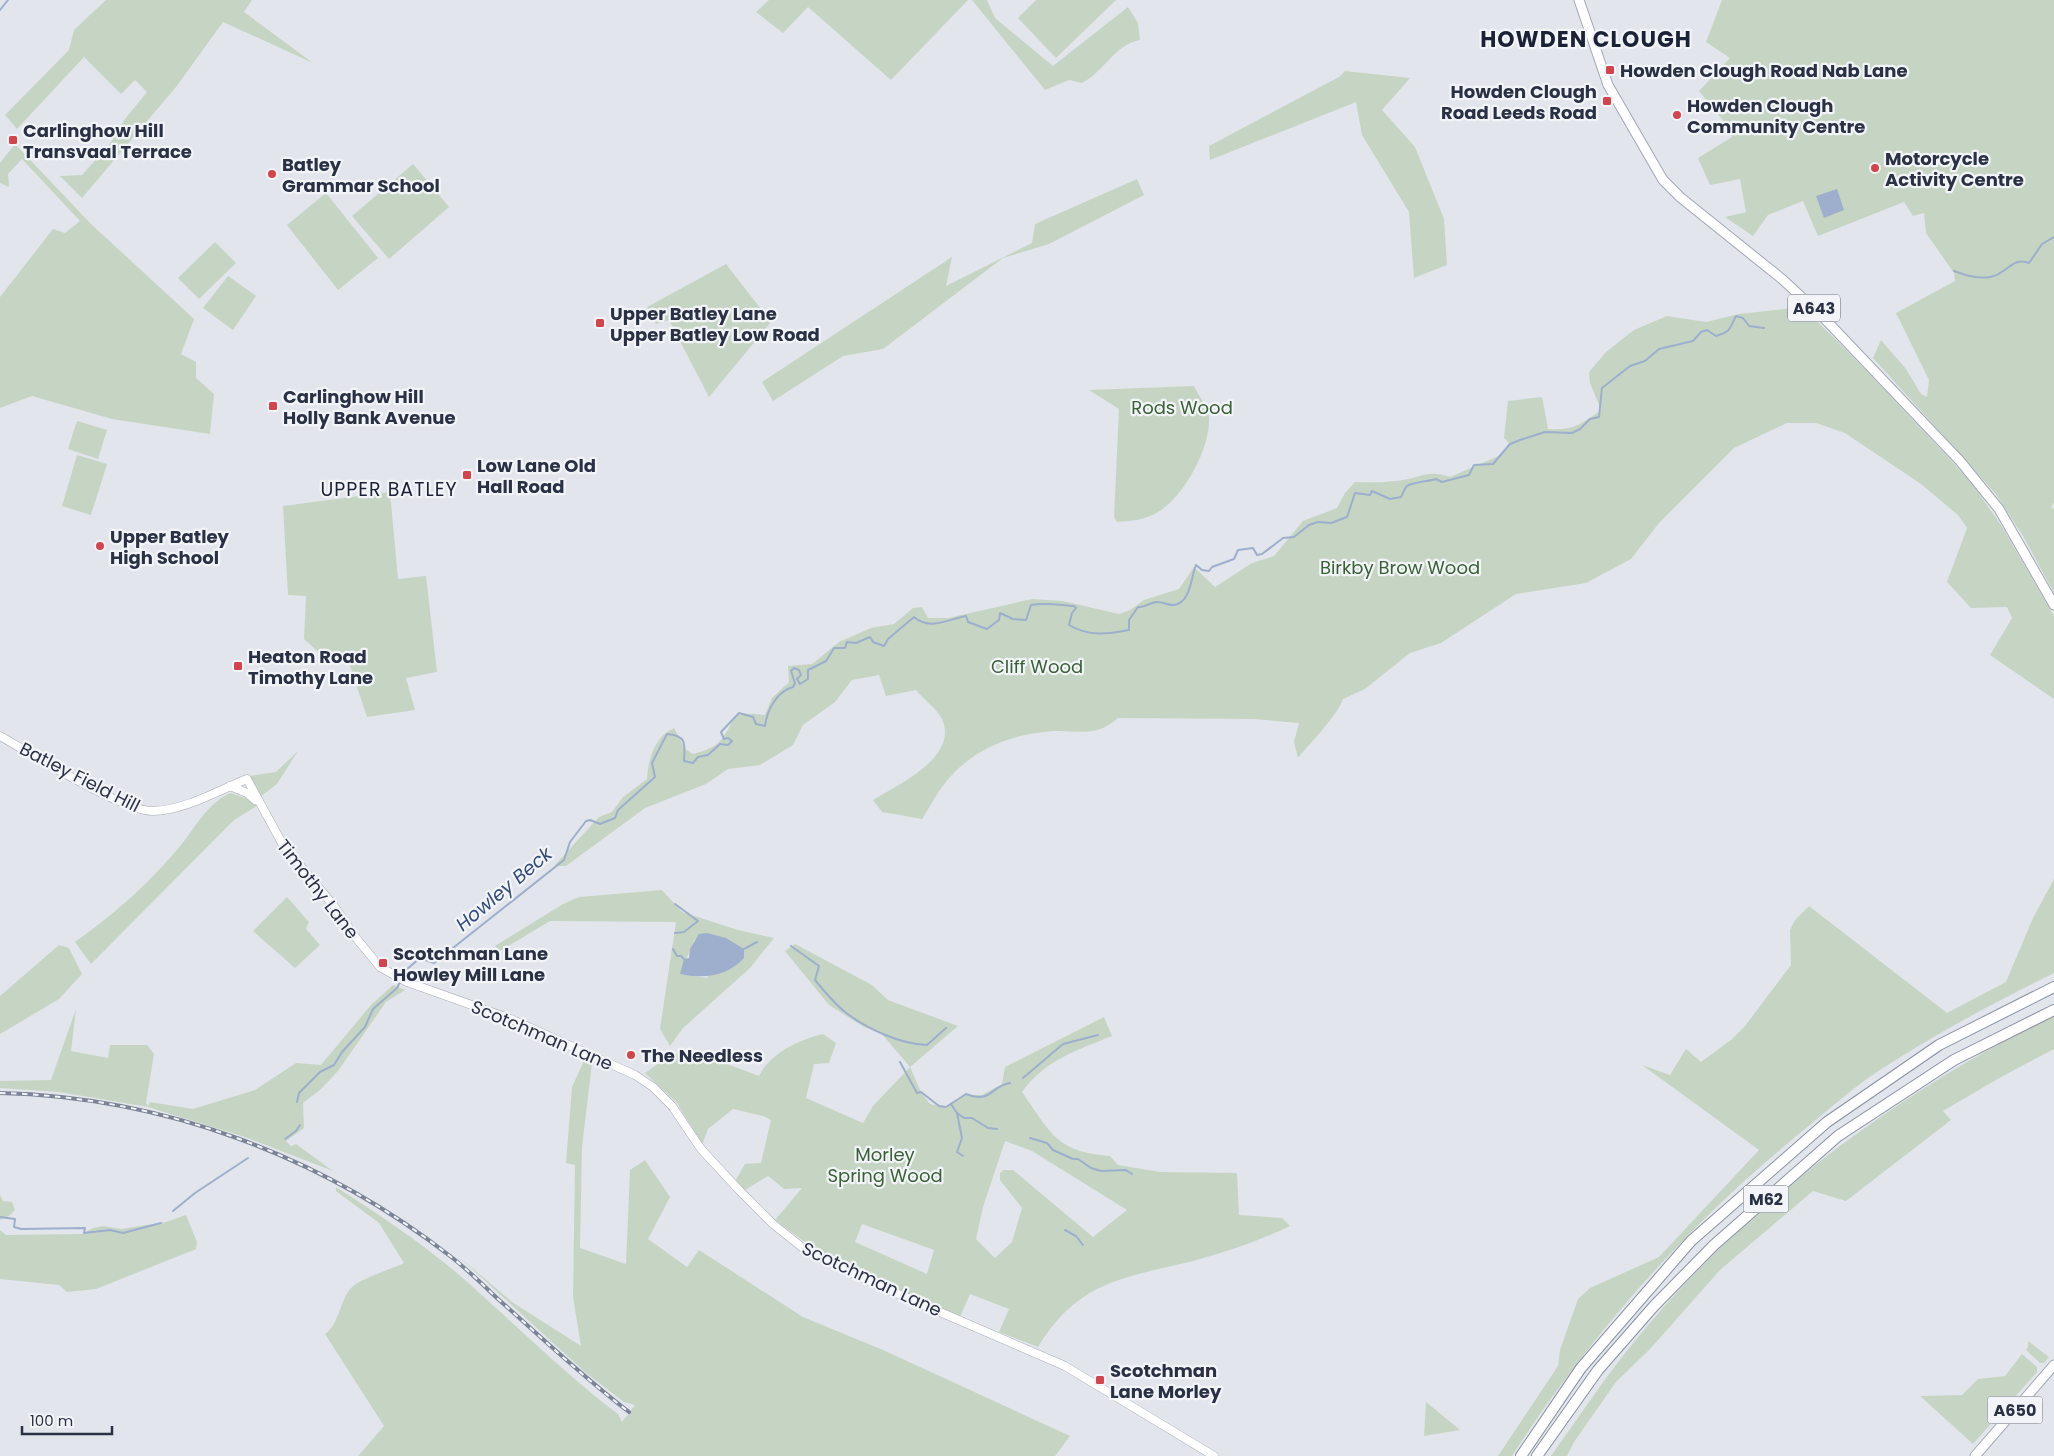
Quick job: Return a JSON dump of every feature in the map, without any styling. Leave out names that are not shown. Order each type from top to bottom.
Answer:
[{"type":"highway","name":"M62","points":[[1521,1456],[1581,1368],[1692,1241],[1827,1122],[1939,1045],[2054,987]]},
{"type":"highway","name":"M62","points":[[1537,1456],[1598,1370],[1654,1306],[1714,1245],[1838,1136],[1954,1060],[2054,1010]]},
{"type":"main road","name":"A643","points":[[1579,0],[1608,85],[1656,170],[1667,185],[1782,279],[1822,316],[1960,461],[1999,509],[2054,605]]},
{"type":"main road","name":"Batley Field Hill","points":[[0,736],[74,778],[138,810],[153,811],[173,808],[247,780]]},
{"type":"main road","name":"Timothy Lane","points":[[247,780],[269,824],[292,857],[334,906],[367,953],[380,967],[407,982]]},
{"type":"main road","points":[[230,786],[247,793],[258,803]]},
{"type":"main road","name":"Scotchman Lane","points":[[407,982],[511,1019],[635,1075],[653,1087],[672,1106],[701,1149],[773,1224],[802,1248],[868,1281],[1065,1366],[1214,1456]]},
{"type":"main road","name":"A650","points":[[1975,1456],[2054,1365]]},
{"type":"green space","points":[[106,0],[252,0],[244,12],[313,63],[223,22],[176,87],[82,198],[60,176],[82,175],[109,145],[125,119],[147,92],[135,80],[121,94],[84,57],[17,129],[5,115],[69,50],[74,30]]},
{"type":"green space","points":[[769,0],[968,0],[891,80],[808,7],[783,33],[756,12]]},
{"type":"green space","points":[[972,0],[987,0],[995,18],[1053,66],[1128,7],[1138,23],[1140,40],[1123,47],[1097,72],[1082,83],[1069,80],[1045,90]]},
{"type":"green space","points":[[1036,0],[1116,0],[1056,58],[1018,18]]},
{"type":"green space","points":[[1722,0],[2054,0],[2054,503],[2051,507],[2054,509],[2054,593],[2023,536],[1995,493],[1873,358],[1881,340],[1906,369],[1921,394],[1927,397],[1929,380],[1896,313],[1955,281],[1954,273],[1926,233],[1924,213],[1913,216],[1904,202],[1818,236],[1803,201],[1768,215],[1753,236],[1725,217],[1746,212],[1740,179],[1710,185],[1698,158],[1732,137],[1726,124],[1699,91],[1730,58],[1706,42]]},
{"type":"green space","points":[[1345,71],[1410,78],[1382,110],[1415,147],[1444,219],[1447,265],[1414,278],[1409,212],[1362,135],[1356,102],[1210,160],[1209,146],[1339,77]]},
{"type":"green space","points":[[15,144],[91,224],[194,319],[181,354],[196,362],[196,378],[214,394],[210,434],[112,419],[32,396],[0,408],[0,297],[53,229],[65,233],[80,221],[22,159],[8,174],[9,187],[0,183],[0,163]]},
{"type":"green space","points":[[413,164],[449,207],[389,259],[352,216]]},
{"type":"green space","points":[[1137,179],[1144,195],[1049,244],[1003,258],[883,349],[843,356],[773,401],[762,382],[952,257],[946,286],[1032,243],[1035,224]]},
{"type":"green space","points":[[326,193],[378,258],[338,290],[287,225]]},
{"type":"green space","points":[[215,242],[236,263],[199,299],[178,278]]},
{"type":"green space","points":[[726,264],[771,322],[709,397],[669,320],[656,324],[647,307]]},
{"type":"green space","points":[[228,276],[256,296],[233,330],[203,308]]},
{"type":"green space","name":"Birkby Brow Wood","points":[[1803,307],[1949,458],[1973,485],[2001,525],[2054,616],[2054,699],[1990,655],[2012,618],[2007,607],[1971,608],[1947,582],[1967,528],[1958,515],[1921,484],[1845,433],[1816,423],[1787,423],[1734,448],[1659,523],[1631,559],[1586,583],[1516,594],[1441,643],[1410,653],[1365,689],[1343,699],[1330,721],[1298,758],[1294,742],[1299,723],[1254,719],[1118,718],[1094,731],[1053,731],[1024,735],[984,750],[950,777],[922,819],[882,812],[873,800],[924,768],[942,745],[945,733],[940,715],[916,690],[886,696],[879,675],[852,680],[835,702],[803,725],[793,745],[760,765],[728,769],[706,784],[645,808],[566,866],[554,866],[599,817],[612,812],[623,797],[647,779],[653,750],[661,737],[667,732],[674,728],[685,749],[693,754],[713,747],[725,735],[737,716],[743,714],[765,715],[772,698],[789,682],[788,666],[812,664],[839,642],[871,628],[894,624],[913,608],[922,607],[928,618],[948,618],[1032,599],[1063,601],[1119,614],[1130,610],[1144,600],[1179,589],[1194,567],[1215,587],[1252,563],[1274,556],[1303,521],[1337,508],[1345,493],[1355,482],[1389,482],[1428,474],[1450,477],[1501,455],[1509,443],[1504,438],[1508,401],[1542,397],[1548,429],[1570,428],[1588,419],[1601,410],[1590,383],[1589,372],[1606,352],[1634,330],[1667,316],[1706,322],[1739,314]]},
{"type":"green space","name":"Rods Wood","points":[[1194,386],[1205,405],[1209,417],[1206,442],[1194,470],[1177,495],[1158,512],[1133,521],[1117,522],[1114,517],[1119,409],[1089,390]]},
{"type":"green space","points":[[77,421],[107,430],[98,459],[68,449]]},
{"type":"green space","points":[[77,455],[107,464],[91,515],[62,506]]},
{"type":"green space","points":[[390,492],[398,579],[426,576],[437,672],[406,678],[415,710],[367,717],[347,657],[325,658],[304,639],[306,596],[288,595],[283,506]]},
{"type":"green space","points":[[298,751],[277,784],[260,797],[249,776],[276,772]]},
{"type":"green space","points":[[231,793],[245,798],[257,806],[234,820],[91,964],[75,942],[116,911],[141,888],[165,864],[207,811]]},
{"type":"green space","points":[[2054,879],[2054,973],[1966,1019],[1880,1070],[1842,1098],[1763,1165],[1722,1202],[1645,1281],[1575,1366],[1512,1456],[1498,1456],[1558,1366],[1560,1350],[1578,1299],[1590,1288],[1659,1257],[1759,1150],[1642,1065],[1670,1075],[1686,1049],[1701,1062],[1731,1040],[1745,1026],[1791,965],[1790,930],[1795,920],[1809,906],[1947,1013],[2006,982],[2033,918]]},
{"type":"green space","points":[[662,890],[682,912],[738,930],[774,938],[750,968],[683,1028],[670,1046],[660,1029],[676,922],[550,921],[500,951],[495,946],[563,904],[579,897]],"holes":[[[695,939],[708,978],[680,974]]]},
{"type":"green space","points":[[287,897],[309,922],[306,929],[320,945],[295,968],[253,931]]},
{"type":"green space","points":[[795,944],[872,985],[888,1000],[958,1026],[910,1067],[881,1033],[864,1027],[829,1005],[785,951]]},
{"type":"green space","points":[[59,945],[69,948],[82,974],[59,999],[0,1034],[0,996]]},
{"type":"green space","points":[[393,985],[405,990],[386,1002],[338,1071],[320,1090],[303,1103],[304,1128],[286,1141],[291,1146],[296,1144],[333,1171],[245,1137],[148,1107],[59,1092],[0,1088],[0,1081],[51,1080],[76,1009],[71,1051],[108,1058],[110,1045],[147,1045],[154,1054],[146,1103],[148,1106],[150,1102],[193,1109],[255,1090],[296,1063],[321,1065],[371,1005]]},
{"type":"green space","points":[[2054,1015],[2054,1049],[1943,1111],[1951,1120],[1846,1201],[1813,1191],[1720,1270],[1651,1348],[1616,1382],[1574,1442],[1567,1456],[1551,1456],[1597,1390],[1670,1299],[1718,1250],[1769,1203],[1877,1119],[1993,1047]]},
{"type":"green space","name":"Morley Spring Wood","points":[[1104,1017],[1112,1036],[1051,1064],[1040,1072],[1022,1092],[1048,1129],[1066,1145],[1092,1154],[1110,1156],[1118,1165],[1160,1172],[1237,1173],[1239,1215],[1282,1218],[1290,1226],[1230,1250],[1124,1278],[1104,1286],[1086,1295],[1069,1308],[1053,1325],[1038,1347],[999,1332],[1009,1309],[970,1294],[960,1317],[824,1256],[775,1220],[802,1188],[784,1189],[768,1176],[745,1190],[735,1181],[745,1164],[761,1163],[771,1120],[763,1116],[733,1109],[708,1129],[702,1145],[677,1103],[645,1073],[673,1053],[724,1063],[759,1076],[778,1054],[804,1040],[823,1034],[836,1043],[829,1063],[814,1064],[806,1098],[863,1123],[873,1106],[910,1067],[921,1092],[930,1104],[946,1107],[964,1095],[982,1095],[1002,1084],[1005,1067]],"holes":[[[1005,1141],[1032,1151],[1127,1210],[1093,1237],[1013,1170],[1004,1170],[1000,1173],[1000,1180],[1022,1208],[1012,1242],[995,1258],[976,1239],[983,1207]],[[862,1224],[934,1250],[927,1274],[855,1242]]]},
{"type":"green space","points":[[584,1061],[592,1063],[582,1147],[580,1248],[626,1264],[630,1170],[645,1160],[670,1197],[648,1239],[687,1267],[699,1250],[803,1317],[883,1350],[1070,1436],[1055,1456],[358,1456],[384,1426],[325,1334],[336,1320],[350,1289],[368,1278],[404,1263],[379,1223],[336,1191],[336,1187],[443,1261],[556,1363],[618,1414],[622,1422],[635,1405],[624,1402],[586,1373],[457,1255],[512,1302],[581,1346],[573,1297],[575,1165],[566,1163],[572,1087]]},
{"type":"green space","points":[[0,1195],[3,1201],[12,1202],[15,1210],[9,1216],[0,1220]]},
{"type":"green space","points":[[186,1215],[197,1242],[196,1249],[96,1289],[67,1292],[59,1285],[0,1279],[0,1230],[6,1235],[82,1234],[93,1228],[103,1226],[121,1229],[166,1222]]},
{"type":"green space","points":[[2028,1341],[2049,1357],[2044,1363],[2040,1363],[2026,1350]]},
{"type":"green space","points":[[2022,1354],[2037,1367],[2037,1372],[1973,1444],[1920,1396],[1962,1395],[1978,1379],[2005,1376]]},
{"type":"green space","points":[[1426,1402],[1460,1430],[1424,1436]]},
{"type":"water","points":[[1837,189],[1844,210],[1824,218],[1816,196]]},
{"type":"water","points":[[707,933],[726,938],[744,949],[744,958],[730,969],[714,975],[680,974],[684,959],[689,958],[690,949],[699,934]]},
{"type":"waterway","points":[[0,10],[8,0]]},
{"type":"waterway","points":[[1954,271],[1976,277],[1996,276],[2018,262],[2029,263],[2042,244],[2054,237]]},
{"type":"waterway","name":"Howley Beck","points":[[403,976],[406,970],[420,958],[434,963],[564,860],[570,842],[586,821],[590,820],[600,824],[615,818],[618,810],[655,777],[652,763],[667,734],[678,736],[681,739],[684,746],[684,761],[693,763],[698,757],[708,755],[720,744],[728,745],[732,741],[728,738],[724,739],[721,732],[739,713],[753,717],[756,724],[765,726],[774,702],[787,689],[793,687],[795,683],[791,671],[794,668],[799,670],[801,675],[797,679],[800,684],[808,679],[808,670],[826,661],[834,648],[845,648],[847,642],[856,643],[870,637],[873,642],[884,646],[888,639],[914,617],[920,621],[933,624],[966,616],[968,622],[987,629],[999,620],[1000,613],[1013,619],[1026,620],[1031,605],[1042,604],[1074,606],[1076,608],[1072,613],[1069,625],[1076,629],[1099,634],[1129,630],[1129,620],[1138,607],[1157,602],[1173,605],[1183,600],[1187,595],[1196,565],[1202,570],[1209,571],[1212,567],[1234,559],[1238,550],[1253,548],[1257,555],[1262,554],[1283,538],[1294,537],[1309,525],[1318,522],[1331,523],[1347,517],[1355,493],[1370,495],[1372,491],[1390,499],[1401,497],[1409,485],[1436,479],[1442,482],[1469,475],[1474,465],[1493,464],[1510,444],[1520,440],[1545,432],[1572,433],[1580,429],[1590,419],[1599,417],[1602,388],[1630,366],[1645,361],[1659,349],[1693,341],[1701,332],[1707,330],[1716,336],[1725,333],[1736,316],[1743,318],[1749,326],[1764,328]]},
{"type":"waterway","points":[[675,904],[698,921],[684,932],[675,933]]},
{"type":"waterway","points":[[744,949],[757,942]]},
{"type":"waterway","points":[[791,946],[819,966],[815,980],[833,1001],[845,1012],[873,1030],[895,1039],[927,1045],[946,1028]]},
{"type":"waterway","points":[[673,949],[677,956],[681,956],[684,959]]},
{"type":"waterway","name":"Howley Beck","points":[[297,1102],[299,1093],[320,1072],[334,1065],[342,1052],[365,1027],[373,1009],[397,988],[401,980]]},
{"type":"waterway","points":[[1023,1078],[1063,1044],[1098,1035]]},
{"type":"waterway","points":[[900,1062],[917,1093],[921,1092],[939,1106],[946,1107],[966,1094],[975,1097],[986,1096],[998,1087],[1010,1083]]},
{"type":"waterway","points":[[951,1104],[957,1113],[964,1118],[972,1118],[988,1128],[997,1129]]},
{"type":"waterway","points":[[957,1113],[962,1138],[957,1152],[963,1156]]},
{"type":"waterway","name":"Howley Beck","points":[[285,1139],[296,1131],[300,1125]]},
{"type":"waterway","points":[[1030,1138],[1047,1143],[1053,1150],[1073,1159],[1078,1159],[1091,1168],[1101,1171],[1126,1170],[1132,1174]]},
{"type":"waterway","name":"Howley Beck","points":[[173,1211],[195,1193],[248,1158]]},
{"type":"waterway","name":"Howley Beck","points":[[0,1217],[15,1219],[14,1227],[21,1229],[85,1228],[84,1233],[110,1230],[123,1233],[161,1223]]},
{"type":"waterway","points":[[1065,1230],[1076,1236],[1083,1245]]},
{"type":"railway","points":[[0,1093],[61,1097],[121,1106],[180,1120],[238,1138],[294,1162],[348,1189],[400,1220],[456,1261],[579,1371],[629,1412]]},
{"type":"place","name":"Howden Clough Road Nab Lane","points":[[1610,70]]},
{"type":"place","name":"Howden Clough Road Leeds Road","points":[[1607,101]]},
{"type":"place","name":"Howden Clough Community Centre","points":[[1677,115]]},
{"type":"place","name":"Carlinghow Hill Transvaal Terrace","points":[[13,140]]},
{"type":"place","name":"Motorcycle Activity Centre","points":[[1875,168]]},
{"type":"place","name":"Batley Grammar School","points":[[272,174]]},
{"type":"place","name":"Upper Batley Lane Upper Batley Low Road","points":[[600,323]]},
{"type":"place","name":"Carlinghow Hill Holly Bank Avenue","points":[[273,406]]},
{"type":"place","name":"Low Lane Old Hall Road","points":[[467,475]]},
{"type":"place","name":"Upper Batley High School","points":[[100,546]]},
{"type":"place","name":"Heaton Road Timothy Lane","points":[[238,666]]},
{"type":"place","name":"Scotchman Lane Howley Mill Lane","points":[[383,963]]},
{"type":"place","name":"The Needless","points":[[631,1055]]},
{"type":"place","name":"Scotchman Lane Morley","points":[[1100,1380]]},
{"type":"district","name":"HOWDEN CLOUGH","points":[[1586,39]]},
{"type":"district","name":"UPPER BATLEY","points":[[389,489]]},
{"type":"park label","name":"Cliff Wood","points":[[1037,666]]}]
